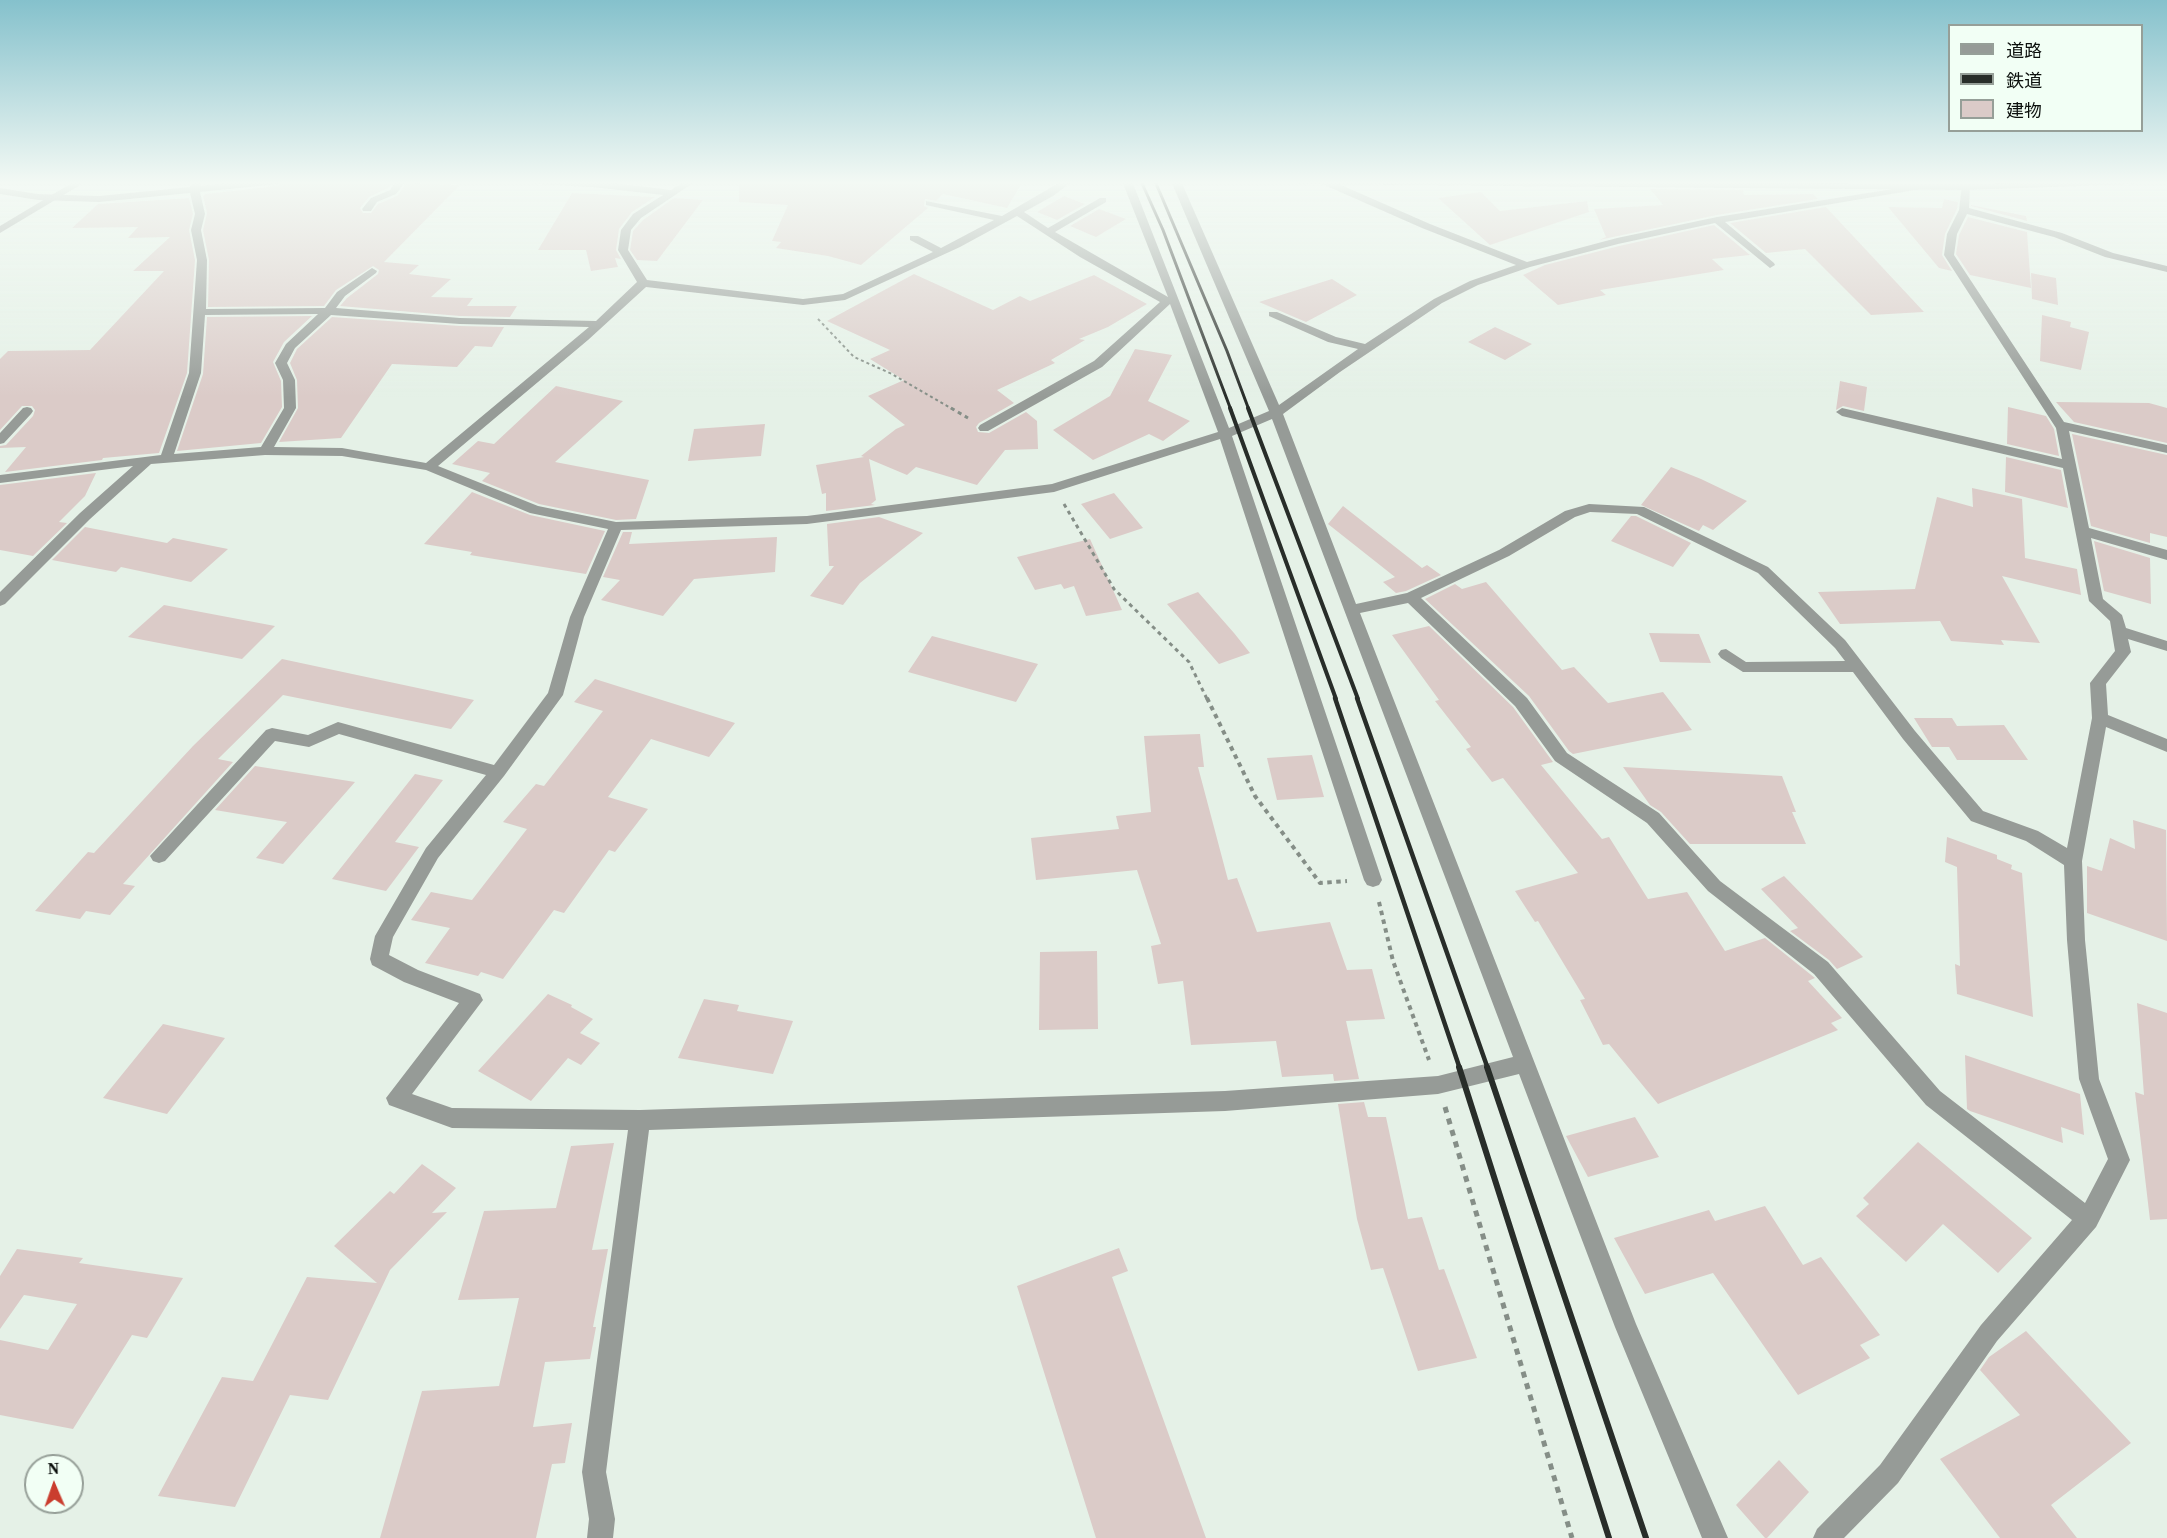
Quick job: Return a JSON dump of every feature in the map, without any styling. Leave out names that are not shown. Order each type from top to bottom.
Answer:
[{"type":"street","points":[[166,459],[195,372],[200,312],[201,253]]},
{"type":"street","points":[[625,253],[643,283]]},
{"type":"street","points":[[429,466],[599,324],[643,283],[804,302],[845,297],[939,253]]},
{"type":"street","points":[[984,428],[1098,364],[1167,301],[1081,253]]},
{"type":"street","points":[[1156,253],[1224,435],[1373,880]]},
{"type":"street","points":[[1207,253],[1276,413],[1626,1327],[1715,1538]]},
{"type":"street","points":[[1495,253],[1526,265]]},
{"type":"street","points":[[0,479],[147,460],[265,452],[342,452],[429,466],[535,510],[616,526],[807,520],[1054,489],[1150,456],[1224,435],[1276,413],[1362,346],[1438,301],[1474,283],[1526,265],[1572,253]]},
{"type":"street","points":[[1756,253],[1770,265]]},
{"type":"street","points":[[1826,1538],[1889,1474],[1989,1333],[2088,1220],[2119,1160],[2089,1079],[2076,940],[2073,861],[2100,718],[2098,683],[2122,652],[2117,619],[2096,601],[2060,425],[1949,253]]},
{"type":"street","points":[[2103,253],[2167,269]]},
{"type":"street","points":[[265,452],[290,408],[289,380],[281,363],[290,345],[328,311],[341,294],[372,271]]},
{"type":"street","points":[[200,312],[328,311],[460,321],[599,324]]},
{"type":"street","points":[[1273,314],[1332,340],[1362,346]]},
{"type":"street","points":[[0,440],[27,411]]},
{"type":"street","points":[[1842,412],[2069,465]]},
{"type":"street","points":[[2060,425],[2167,448]]},
{"type":"street","points":[[0,601],[85,516],[147,460]]},
{"type":"street","points":[[1351,610],[1411,597],[1504,553],[1570,514],[1589,507],[1639,510],[1763,570],[1839,644],[1909,735],[1977,816],[2032,836],[2073,861]]},
{"type":"street","points":[[616,526],[577,617],[555,695],[498,772],[432,853],[384,936],[379,959],[411,976],[473,1000],[396,1098],[452,1118],[640,1120],[1225,1101],[1438,1085],[1525,1063]]},
{"type":"street","points":[[2082,531],[2167,555]]},
{"type":"street","points":[[1411,597],[1521,702],[1561,756],[1653,818],[1714,886],[1821,968],[1933,1098],[2088,1220]]},
{"type":"street","points":[[2119,632],[2167,646]]},
{"type":"street","points":[[1726,654],[1743,667],[1856,666]]},
{"type":"street","points":[[2100,718],[2167,746]]},
{"type":"street","points":[[159,856],[272,734],[309,741],[338,728],[498,772]]},
{"type":"street","points":[[600,1538],[602,1519],[594,1472],[640,1120]]},
{"type":"path","points":[[804,302],[854,357],[892,374],[984,428]]},
{"type":"path","points":[[1054,489],[1114,589],[1189,662],[1255,796],[1320,883],[1373,880],[1393,961],[1438,1085],[1572,1538]]},
{"type":"building","points":[[153,253],[194,253],[195,260],[187,373],[159,453],[103,458],[102,460],[5,472],[26,447],[0,448],[0,446],[6,445],[33,416],[35,410],[32,406],[22,406],[0,430],[0,359],[8,351],[90,350],[164,271],[133,271]]},
{"type":"building","points":[[208,253],[393,253],[384,262],[419,265],[409,274],[451,279],[431,297],[473,298],[467,306],[517,306],[510,317],[460,316],[340,306],[378,274],[379,270],[373,266],[336,290],[324,306],[208,307]]},
{"type":"building","points":[[587,253],[618,253],[621,259],[615,258],[618,267],[591,271]]},
{"type":"building","points":[[632,253],[663,253],[657,261],[637,260]]},
{"type":"building","points":[[807,253],[875,253],[861,265]]},
{"type":"building","points":[[1593,253],[1747,253],[1750,255],[1712,259],[1724,270],[1600,290],[1606,295],[1558,305],[1523,275],[1545,265]]},
{"type":"building","points":[[1809,253],[1869,253],[1924,312],[1871,315]]},
{"type":"building","points":[[1926,253],[1942,253],[1952,271],[1939,268]]},
{"type":"building","points":[[2028,253],[2031,288],[1970,275],[1956,254]]},
{"type":"building","points":[[2031,273],[2056,278],[2058,305],[2032,299]]},
{"type":"building","points":[[914,274],[993,310],[1020,296],[1030,301],[1094,275],[1147,304],[1108,327],[1079,339],[1085,340],[1051,360],[1055,363],[997,390],[1014,403],[979,423],[976,427],[978,432],[989,433],[1026,412],[1037,421],[1038,449],[1005,450],[977,485],[916,467],[907,475],[869,459],[876,500],[871,504],[875,505],[826,511],[826,493],[822,494],[816,465],[864,457],[861,456],[896,429],[905,425],[868,396],[904,380],[870,359],[890,350],[827,321]]},
{"type":"building","points":[[1332,279],[1357,295],[1306,322],[1259,302]]},
{"type":"building","points":[[2042,315],[2071,322],[2070,327],[2089,332],[2081,370],[2040,361]]},
{"type":"building","points":[[312,316],[284,342],[273,362],[281,381],[282,407],[261,443],[177,451],[203,374],[207,317]]},
{"type":"building","points":[[332,317],[504,327],[492,347],[475,346],[457,367],[392,364],[341,438],[279,442],[298,408],[297,380],[290,363],[297,349]]},
{"type":"building","points":[[1495,327],[1532,344],[1505,360],[1468,342]]},
{"type":"building","points":[[1135,349],[1172,355],[1148,401],[1190,421],[1163,441],[1149,434],[1093,460],[1053,430],[1110,396]]},
{"type":"building","points":[[1840,381],[1867,387],[1864,411],[1843,406],[1836,410]]},
{"type":"building","points":[[556,386],[623,401],[555,462],[649,480],[636,519],[616,520],[539,504],[482,481],[490,473],[452,464],[478,441],[494,444]]},
{"type":"building","points":[[2056,402],[2149,403],[2167,408],[2167,443],[2074,422]]},
{"type":"building","points":[[2008,407],[2046,416],[2054,429],[2059,456],[2007,444]]},
{"type":"building","points":[[765,424],[761,456],[688,461],[694,429]]},
{"type":"building","points":[[2072,434],[2167,455],[2167,537],[2150,533],[2150,543],[2091,526]]},
{"type":"building","points":[[2006,457],[2061,470],[2068,508],[2005,492]]},
{"type":"building","points":[[1671,467],[1747,501],[1713,530],[1703,525],[1699,531],[1641,505]]},
{"type":"building","points":[[96,473],[85,496],[59,522],[67,523],[33,556],[0,550],[0,485]]},
{"type":"building","points":[[1972,488],[2022,499],[2025,558],[2077,569],[2081,595],[2002,576],[2040,643],[2001,640],[2004,645],[1951,641],[1940,621],[1840,624],[1818,592],[1915,589],[1937,497],[1973,507]]},
{"type":"building","points":[[472,492],[530,515],[605,531],[586,574],[470,555],[472,552],[424,544]]},
{"type":"building","points":[[1114,493],[1143,528],[1110,539],[1081,504]]},
{"type":"building","points":[[1343,506],[1422,568],[1427,565],[1441,575],[1406,591],[1396,593],[1383,582],[1395,577],[1328,524]]},
{"type":"building","points":[[1631,516],[1636,516],[1691,543],[1673,567],[1611,541]]},
{"type":"building","points":[[879,517],[923,533],[860,583],[843,605],[810,596],[834,566],[829,566],[827,524]]},
{"type":"building","points":[[85,527],[167,543],[173,538],[228,549],[191,582],[121,567],[116,572],[52,560]]},
{"type":"building","points":[[623,532],[632,532],[629,544],[777,537],[775,572],[694,579],[663,616],[601,600],[620,580],[603,577]]},
{"type":"building","points":[[1090,539],[1122,610],[1086,616],[1074,586],[1064,589],[1061,584],[1035,590],[1017,557]]},
{"type":"building","points":[[2094,541],[2150,558],[2151,604],[2104,591]]},
{"type":"building","points":[[1486,582],[1562,670],[1574,667],[1608,703],[1663,692],[1692,730],[1573,754],[1529,696],[1425,599],[1455,584],[1462,589]]},
{"type":"building","points":[[1198,592],[1250,653],[1219,664],[1167,604]]},
{"type":"building","points":[[164,605],[275,626],[242,659],[128,637]]},
{"type":"building","points":[[1429,626],[1513,707],[1553,762],[1541,765],[1602,839],[1609,837],[1648,899],[1687,892],[1725,951],[1765,938],[1815,978],[1808,981],[1842,1018],[1831,1023],[1838,1030],[1658,1104],[1609,1044],[1603,1045],[1580,1000],[1585,999],[1538,921],[1535,922],[1515,891],[1578,873],[1503,778],[1492,782],[1466,749],[1471,747],[1435,701],[1439,700],[1392,635]]},
{"type":"building","points":[[1649,633],[1699,634],[1711,663],[1660,662]]},
{"type":"building","points":[[932,636],[1038,664],[1016,702],[908,672]]},
{"type":"building","points":[[282,659],[474,700],[451,729],[283,695],[218,759],[233,762],[123,884],[135,886],[110,915],[86,911],[80,919],[35,911],[88,852],[94,853],[193,746]]},
{"type":"building","points":[[595,679],[735,723],[709,757],[651,739],[608,797],[648,809],[615,852],[609,850],[564,913],[554,910],[503,979],[481,972],[478,976],[425,963],[450,928],[411,920],[431,892],[472,900],[527,829],[503,822],[536,784],[544,786],[603,711],[574,702]]},
{"type":"building","points":[[1914,718],[1952,718],[1957,726],[2004,725],[2028,760],[1957,760],[1949,747],[1932,747]]},
{"type":"building","points":[[1200,734],[1204,767],[1198,767],[1228,880],[1237,878],[1257,932],[1330,922],[1347,970],[1372,969],[1385,1019],[1346,1021],[1359,1079],[1334,1081],[1333,1074],[1282,1077],[1276,1041],[1191,1045],[1183,981],[1158,984],[1151,946],[1161,944],[1137,870],[1036,880],[1031,838],[1119,829],[1116,816],[1151,812],[1144,736]]},
{"type":"building","points":[[1312,755],[1324,797],[1277,800],[1267,758]]},
{"type":"building","points":[[255,766],[355,782],[283,864],[256,858],[287,822],[215,810]]},
{"type":"building","points":[[1623,767],[1782,776],[1796,812],[1792,812],[1806,844],[1690,844],[1661,812],[1650,805]]},
{"type":"building","points":[[415,774],[443,780],[395,842],[419,847],[386,891],[332,879]]},
{"type":"building","points":[[2133,820],[2166,830],[2167,941],[2087,913],[2087,866],[2102,871],[2110,838],[2135,849]]},
{"type":"building","points":[[1947,837],[1997,855],[1997,859],[2012,865],[2011,869],[2022,873],[2033,1017],[1957,994],[1955,964],[1960,966],[1957,867],[1945,862]]},
{"type":"building","points":[[1784,876],[1863,957],[1837,969],[1829,960],[1790,931],[1798,928],[1761,889]]},
{"type":"building","points":[[1097,951],[1098,1029],[1039,1030],[1040,952]]},
{"type":"building","points":[[548,994],[572,1005],[571,1007],[593,1019],[580,1033],[600,1043],[581,1065],[568,1058],[531,1101],[478,1071]]},
{"type":"building","points":[[704,999],[739,1005],[737,1011],[793,1021],[773,1074],[678,1058]]},
{"type":"building","points":[[2137,1003],[2167,1013],[2167,1219],[2150,1220],[2135,1092],[2144,1095]]},
{"type":"building","points":[[163,1024],[225,1038],[167,1114],[103,1098]]},
{"type":"building","points":[[1965,1055],[2080,1094],[2084,1135],[2061,1127],[2063,1143],[1967,1109]]},
{"type":"building","points":[[1364,1102],[1368,1117],[1386,1117],[1408,1219],[1422,1217],[1439,1270],[1444,1269],[1477,1358],[1418,1371],[1383,1268],[1371,1270],[1357,1219],[1338,1104]]},
{"type":"building","points":[[1635,1117],[1659,1157],[1588,1177],[1566,1136]]},
{"type":"building","points":[[1918,1142],[2032,1238],[1998,1273],[1943,1224],[1906,1262],[1856,1216],[1869,1204],[1863,1198]]},
{"type":"building","points":[[614,1143],[592,1250],[608,1249],[593,1327],[596,1327],[590,1359],[545,1362],[533,1427],[572,1423],[565,1463],[552,1464],[536,1538],[380,1538],[422,1391],[499,1386],[519,1298],[458,1300],[484,1211],[556,1208],[571,1146]]},
{"type":"building","points":[[422,1164],[456,1188],[432,1213],[447,1212],[390,1270],[328,1400],[290,1395],[235,1507],[158,1496],[222,1377],[253,1381],[307,1277],[377,1283],[334,1246],[390,1191],[394,1194]]},
{"type":"building","points":[[1765,1206],[1803,1265],[1821,1257],[1880,1335],[1860,1345],[1870,1358],[1798,1395],[1713,1273],[1645,1294],[1614,1238],[1709,1210],[1715,1221]]},
{"type":"building","points":[[1119,1248],[1128,1271],[1112,1277],[1206,1538],[1096,1538],[1017,1286]]},
{"type":"building","points":[[17,1249],[83,1258],[79,1263],[183,1278],[147,1338],[132,1335],[73,1429],[0,1415],[0,1340],[48,1350],[77,1304],[24,1295],[0,1329],[0,1276]]},
{"type":"building","points":[[2026,1331],[2131,1443],[2051,1505],[2077,1538],[2000,1538],[1940,1459],[2020,1415],[1980,1370],[1989,1357]]},
{"type":"building","points":[[1779,1460],[1809,1492],[1765,1538],[1736,1505]]},
{"type":"railway","points":[[1172,253],[1231,410]]},
{"type":"railway","points":[[1185,253],[1249,410]]},
{"type":"railway","points":[[1230,408],[1336,699]]},
{"type":"railway","points":[[1248,408],[1358,699]]},
{"type":"railway","points":[[1335,698],[1460,1069]]},
{"type":"railway","points":[[1357,698],[1488,1069]]},
{"type":"railway","points":[[1459,1067],[1609,1538]]},
{"type":"railway","points":[[1487,1067],[1646,1538]]}]
